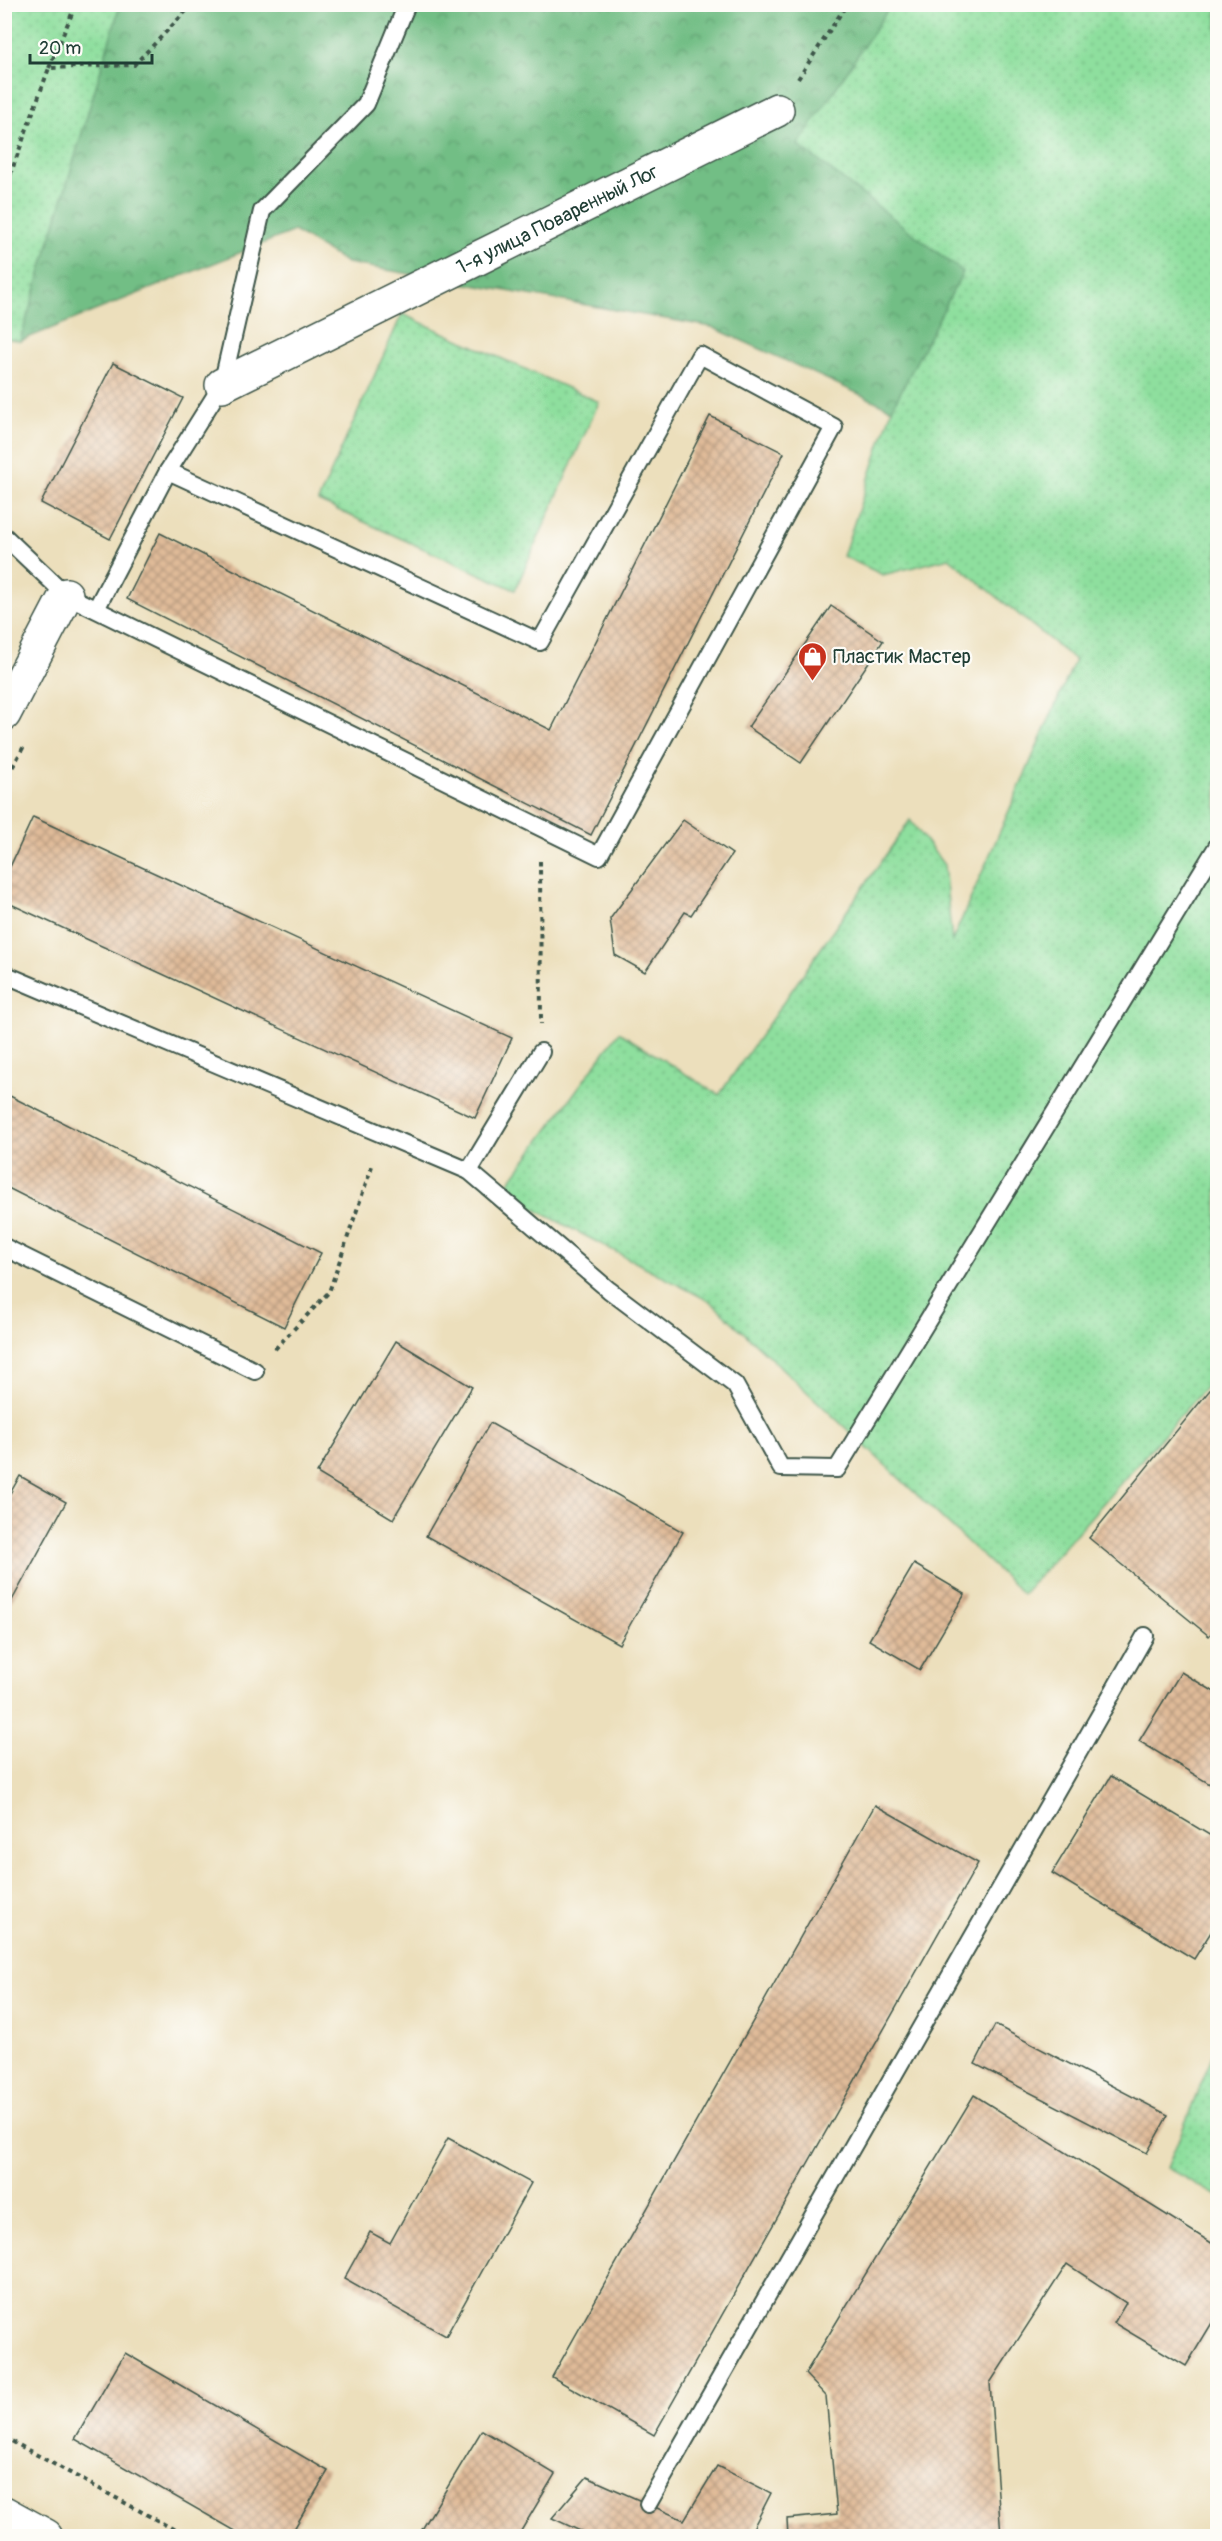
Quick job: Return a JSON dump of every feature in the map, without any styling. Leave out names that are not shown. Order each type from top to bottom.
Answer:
[{"type":"street","name":"1-я улица Поваренный Лог","points":[[222,385],[777,110]]},
{"type":"street","points":[[9,696],[66,596]]},
{"type":"street","points":[[4,2513],[46,2536]]},
{"type":"lane","points":[[96,609],[168,471],[222,385],[262,211],[366,104],[407,4]]},
{"type":"lane","points":[[4,536],[66,596],[599,856],[834,427],[700,355],[540,642],[168,471]]},
{"type":"lane","points":[[4,974],[470,1171],[609,1290],[735,1385],[781,1468],[837,1469],[1218,845]]},
{"type":"lane","points":[[470,1171],[542,1052]]},
{"type":"lane","points":[[4,1247],[255,1371]]},
{"type":"lane","points":[[648,2504],[1145,1636]]},
{"type":"path","points":[[4,192],[49,68],[76,4]]},
{"type":"path","points":[[49,68],[134,65],[193,4]]},
{"type":"path","points":[[777,110],[847,4]]},
{"type":"path","points":[[539,827],[542,1052]]},
{"type":"path","points":[[255,1371],[329,1292],[383,1134]]},
{"type":"path","points":[[4,2437],[186,2536]]},
{"type":"green space","points":[[4,5],[120,5],[20,341],[4,338]]},
{"type":"green space","points":[[120,5],[891,5],[799,145],[963,272],[892,409],[712,327],[347,263],[294,231],[20,341]]},
{"type":"green space","points":[[891,5],[1217,5],[1217,1374],[1023,1594],[711,1302],[502,1192],[619,1032],[719,1095],[910,820],[944,865],[952,941],[1075,660],[949,558],[883,575],[843,556],[892,409],[963,272],[798,145]]},
{"type":"green space","points":[[402,314],[599,402],[515,590],[318,501]]},
{"type":"green space","points":[[1217,2044],[1217,2196],[1167,2168]]},
{"type":"building","points":[[113,363],[183,398],[110,539],[41,503]]},
{"type":"building","points":[[710,416],[784,453],[591,835],[127,599],[160,533],[551,730]]},
{"type":"building","points":[[831,606],[883,641],[801,763],[748,727]]},
{"type":"building","points":[[33,817],[512,1038],[475,1118],[4,901],[4,880]]},
{"type":"building","points":[[683,820],[732,854],[691,915],[685,912],[645,972],[615,955],[610,919]]},
{"type":"building","points":[[4,1093],[321,1253],[284,1327],[4,1186]]},
{"type":"building","points":[[396,1341],[472,1387],[393,1519],[317,1473]]},
{"type":"building","points":[[1218,1380],[1218,1625],[1209,1636],[1089,1538]]},
{"type":"building","points":[[490,1423],[683,1532],[619,1644],[426,1536]]},
{"type":"building","points":[[20,1476],[66,1502],[4,1615],[4,1504]]},
{"type":"building","points":[[914,1564],[965,1594],[920,1670],[869,1640]]},
{"type":"building","points":[[1181,1672],[1218,1694],[1218,1789],[1139,1741]]},
{"type":"building","points":[[1111,1776],[1211,1836],[1218,1825],[1218,1921],[1194,1959],[1052,1873]]},
{"type":"building","points":[[875,1805],[978,1863],[654,2435],[552,2377]]},
{"type":"building","points":[[995,2025],[1168,2115],[1147,2153],[975,2064]]},
{"type":"building","points":[[974,2095],[1218,2247],[1218,2313],[1186,2366],[1114,2323],[1126,2303],[1067,2264],[990,2383],[1001,2536],[788,2536],[787,2519],[837,2514],[826,2396],[805,2374]]},
{"type":"building","points":[[448,2138],[531,2183],[446,2336],[344,2279],[370,2232],[390,2243]]},
{"type":"building","points":[[125,2353],[328,2471],[290,2536],[244,2536],[75,2439]]},
{"type":"building","points":[[482,2430],[555,2474],[518,2536],[418,2536]]},
{"type":"building","points":[[717,2466],[771,2493],[749,2536],[591,2536],[552,2518],[587,2477],[684,2520]]},
{"type":"place","name":"Пластик Мастер","points":[[812,682]]}]
